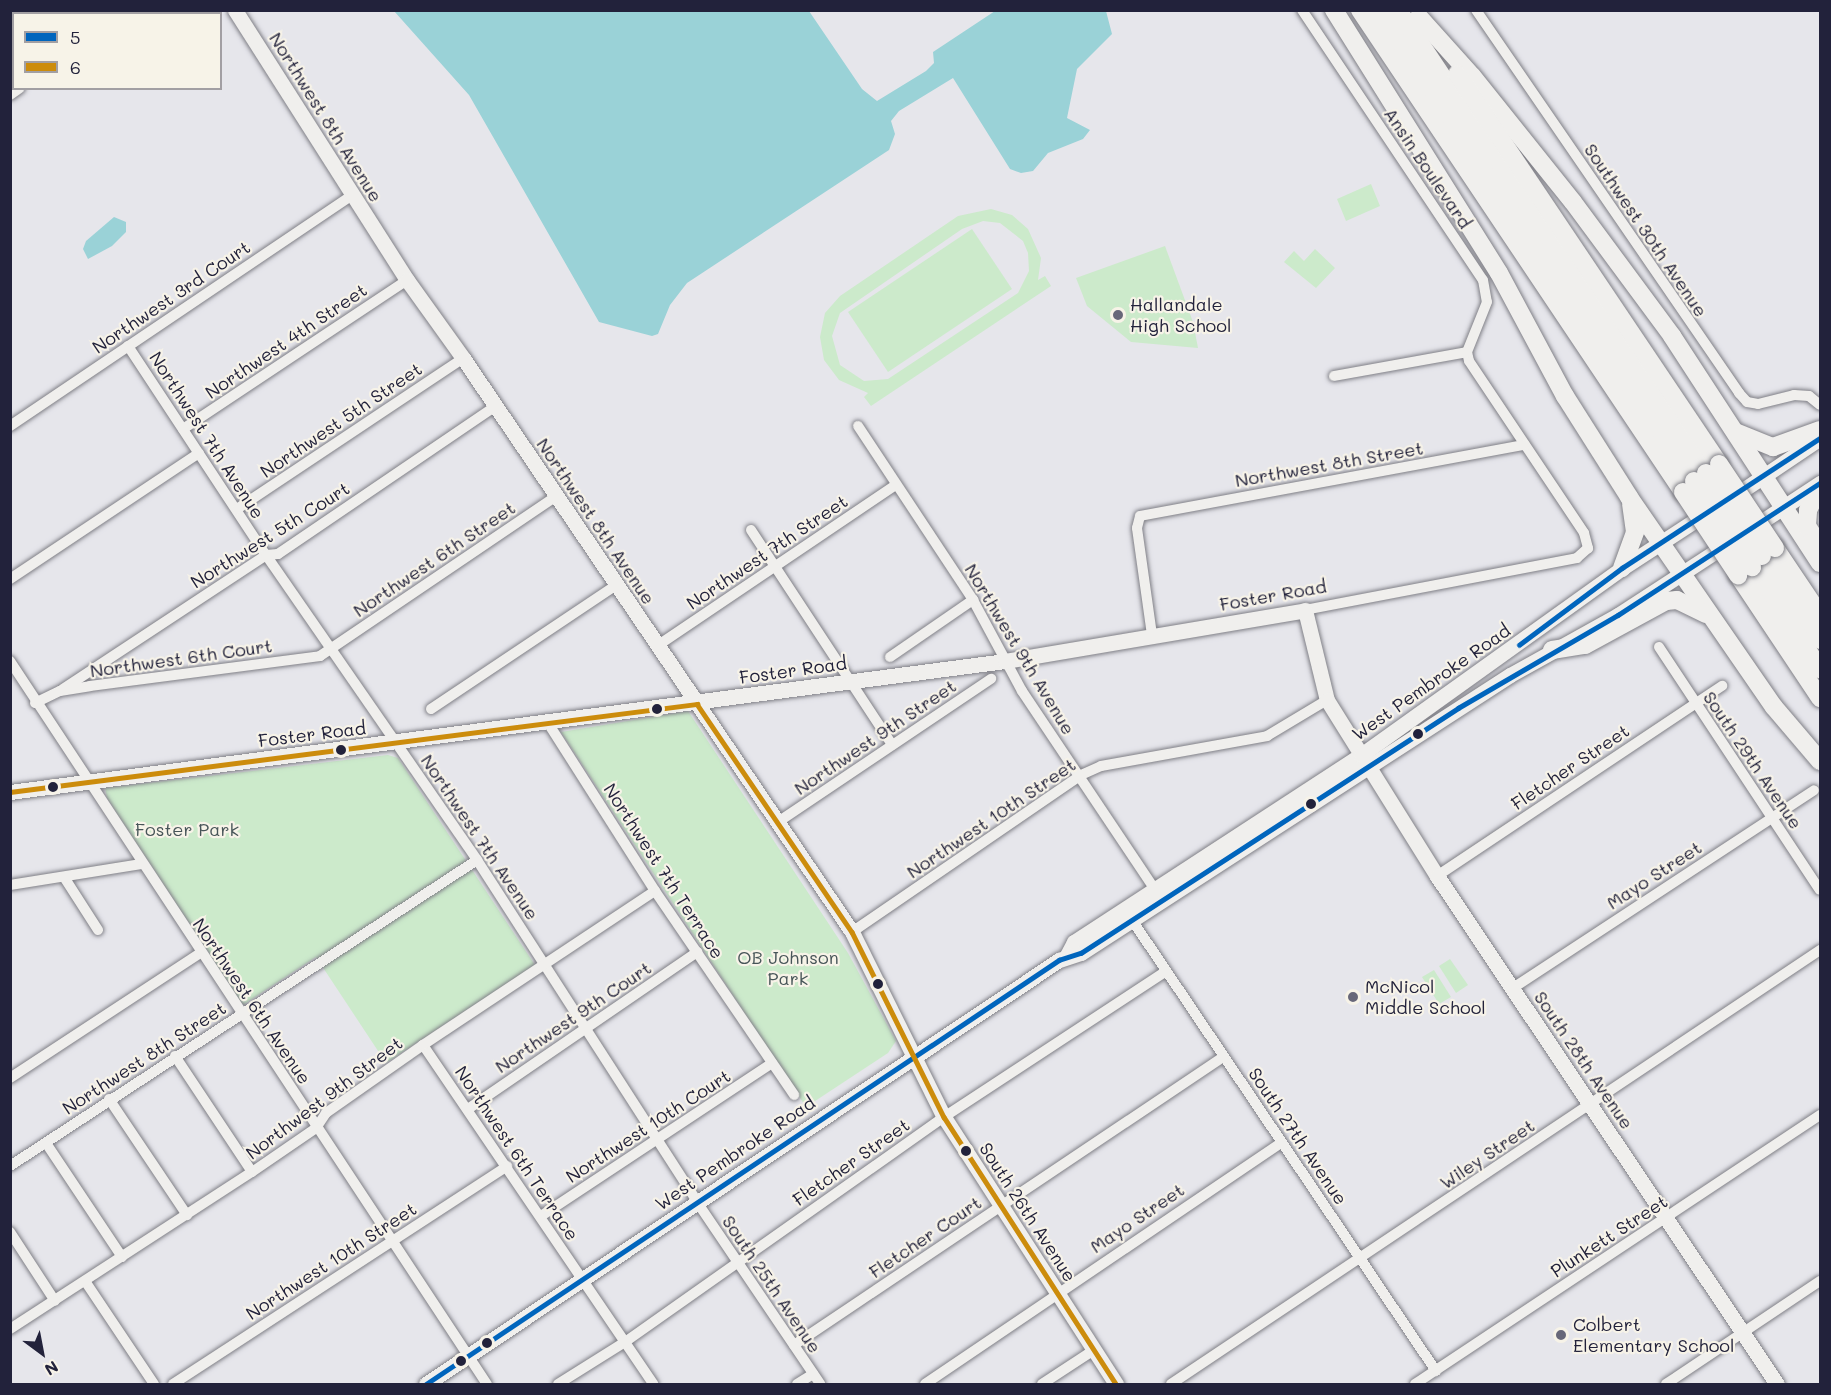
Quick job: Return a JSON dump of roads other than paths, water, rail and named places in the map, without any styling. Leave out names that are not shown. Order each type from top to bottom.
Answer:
[{"type":"highway","points":[[1334,10],[1499,273],[1565,396],[1629,497],[1774,707],[1821,761]]},
{"type":"highway","points":[[1360,10],[1701,477]]},
{"type":"highway","points":[[1379,10],[1757,561],[1821,640]]},
{"type":"highway","points":[[1398,10],[1757,561],[1821,669]]},
{"type":"highway","points":[[1417,14],[1701,477]]},
{"type":"highway","points":[[1417,14],[1472,76],[1573,202],[1738,433],[1783,507],[1821,563]]},
{"type":"highway","points":[[1738,433],[1773,447],[1821,430]]},
{"type":"highway","points":[[1821,485],[1808,510],[1808,526],[1821,547]]},
{"type":"highway","points":[[1622,568],[1635,532],[1629,497]]},
{"type":"highway","points":[[1757,561],[1821,615]]},
{"type":"highway","points":[[1757,561],[1821,698]]},
{"type":"highway","points":[[1551,650],[1585,645],[1666,601],[1692,605],[1709,616]]},
{"type":"street","name":"Northwest 8th Avenue","points":[[236,10],[351,196],[407,280],[464,358],[615,586],[852,932],[915,1057]]},
{"type":"street","name":"Ansin Boulevard","points":[[1302,10],[1483,280],[1487,302],[1467,352]]},
{"type":"street","name":"Southwest 30th Avenue","points":[[1476,10],[1739,393],[1747,402],[1758,404],[1794,395],[1809,396],[1821,405]]},
{"type":"street","name":"Northwest 3rd Court","points":[[10,426],[351,196]]},
{"type":"street","name":"Northwest 4th Street","points":[[183,429],[407,280]]},
{"type":"street","name":"Northwest 7th Avenue","points":[[128,346],[266,555],[477,860],[697,1202]]},
{"type":"street","points":[[1334,376],[1467,352],[1469,361],[1524,446]]},
{"type":"street","name":"Northwest 5th Street","points":[[237,509],[464,358]]},
{"type":"street","name":"Northwest 5th Court","points":[[60,691],[266,555],[278,554],[496,406]]},
{"type":"street","name":"Northwest 9th Avenue","points":[[858,426],[973,600],[1005,662],[1155,890]]},
{"type":"street","name":"West Pembroke Road","points":[[426,1384],[1066,957],[1082,952],[1132,920],[1365,760],[1622,568],[1821,438]]},
{"type":"street","name":"Northwest 8th Street","points":[[1152,635],[1137,528],[1140,516],[1524,446]]},
{"type":"street","name":"Foster Road","points":[[10,792],[1005,662],[1305,610],[1577,558],[1586,552],[1587,542],[1524,446]]},
{"type":"street","points":[[10,579],[199,453]]},
{"type":"street","points":[[1783,507],[1791,494],[1821,471]]},
{"type":"street","name":"Northwest 7th Street","points":[[657,646],[896,485]]},
{"type":"street","name":"West Pembroke Road","points":[[1066,957],[1074,942],[1155,890],[1365,760],[1551,650],[1618,615],[1783,507],[1821,485]]},
{"type":"street","name":"Northwest 6th Street","points":[[331,649],[555,497]]},
{"type":"street","points":[[751,530],[892,745]]},
{"type":"street","points":[[431,709],[615,586]]},
{"type":"street","points":[[890,657],[973,600]]},
{"type":"street","name":"South 28th Avenue","points":[[1305,610],[1327,700],[1437,876],[1777,1384]]},
{"type":"street","name":"South 29th Avenue","points":[[1659,647],[1821,890]]},
{"type":"street","name":"Northwest 6th Court","points":[[35,703],[60,691],[320,656],[331,649]]},
{"type":"street","name":"Northwest 6th Avenue","points":[[11,663],[87,783],[487,1384]]},
{"type":"street","name":"Northwest 9th Street","points":[[778,822],[990,679]]},
{"type":"street","name":"Fletcher Street","points":[[1437,876],[1722,686]]},
{"type":"street","name":"Northwest 10th Street","points":[[852,932],[1081,775],[1101,766],[1267,736],[1327,700]]},
{"type":"street","name":"Northwest 7th Terrace","points":[[548,723],[655,891],[794,1095]]},
{"type":"street","name":"Mayo Street","points":[[1513,988],[1814,790]]},
{"type":"street","name":"Northwest 8th Street","points":[[10,1166],[477,860]]},
{"type":"street","points":[[10,885],[141,864]]},
{"type":"street","points":[[64,877],[98,930]]},
{"type":"street","name":"Northwest 9th Street","points":[[10,1329],[252,1172],[316,1128],[326,1113],[423,1045],[655,891]]},
{"type":"street","name":"South 27th Avenue","points":[[1132,920],[1436,1371]]},
{"type":"street","name":"Wiley Street","points":[[1171,1384],[1821,950]]},
{"type":"street","name":"Northwest 9th Court","points":[[468,1108],[697,952]]},
{"type":"street","points":[[10,1078],[200,953]]},
{"type":"street","name":"Fletcher Street","points":[[558,1384],[625,1342],[944,1117],[1166,971]]},
{"type":"street","name":"Northwest 6th Terrace","points":[[423,1045],[468,1108],[653,1384]]},
{"type":"street","points":[[175,1056],[252,1172]]},
{"type":"street","name":"South 26th Avenue","points":[[915,1057],[944,1117],[1116,1384]]},
{"type":"street","name":"Fletcher Court","points":[[794,1345],[1223,1057]]},
{"type":"street","name":"Northwest 10th Court","points":[[541,1216],[772,1063]]},
{"type":"street","points":[[109,1099],[187,1215]]},
{"type":"street","name":"Plunkett Street","points":[[1415,1384],[1821,1115]]},
{"type":"street","points":[[46,1143],[122,1257]]},
{"type":"street","name":"Mayo Street","points":[[925,1384],[1056,1293],[1281,1143]]},
{"type":"street","name":"Northwest 10th Street","points":[[173,1384],[507,1166]]},
{"type":"street","name":"South 25th Avenue","points":[[697,1202],[820,1384]]},
{"type":"street","points":[[10,1232],[56,1300]]},
{"type":"street","points":[[85,1281],[154,1384]]},
{"type":"street","points":[[1666,1384],[1821,1281]]},
{"type":"street","points":[[1042,1384],[1094,1350]]},
{"type":"street","points":[[797,1384],[813,1374]]},
{"type":"water","points":[[394,11],[809,11],[862,89],[877,101],[926,71],[934,63],[933,52],[995,11],[1106,11],[1112,34],[1077,69],[1067,118],[1090,130],[1083,139],[1048,153],[1033,171],[1021,173],[1010,169],[953,78],[899,111],[891,121],[895,134],[889,150],[687,283],[670,305],[658,334],[652,336],[599,322],[469,95]]},
{"type":"water","points":[[114,217],[126,222],[126,232],[112,246],[88,259],[83,249],[86,241]]},
{"type":"place","name":"Hallandale High School","points":[[1118,315]]},
{"type":"place","name":"McNicol Middle School","points":[[1353,997]]},
{"type":"place","name":"Colbert Elementary School","points":[[1561,1335]]},
{"type":"park label","name":"Foster Park","points":[[187,829]]},
{"type":"park label","name":"OB Johnson Park","points":[[788,968]]}]
